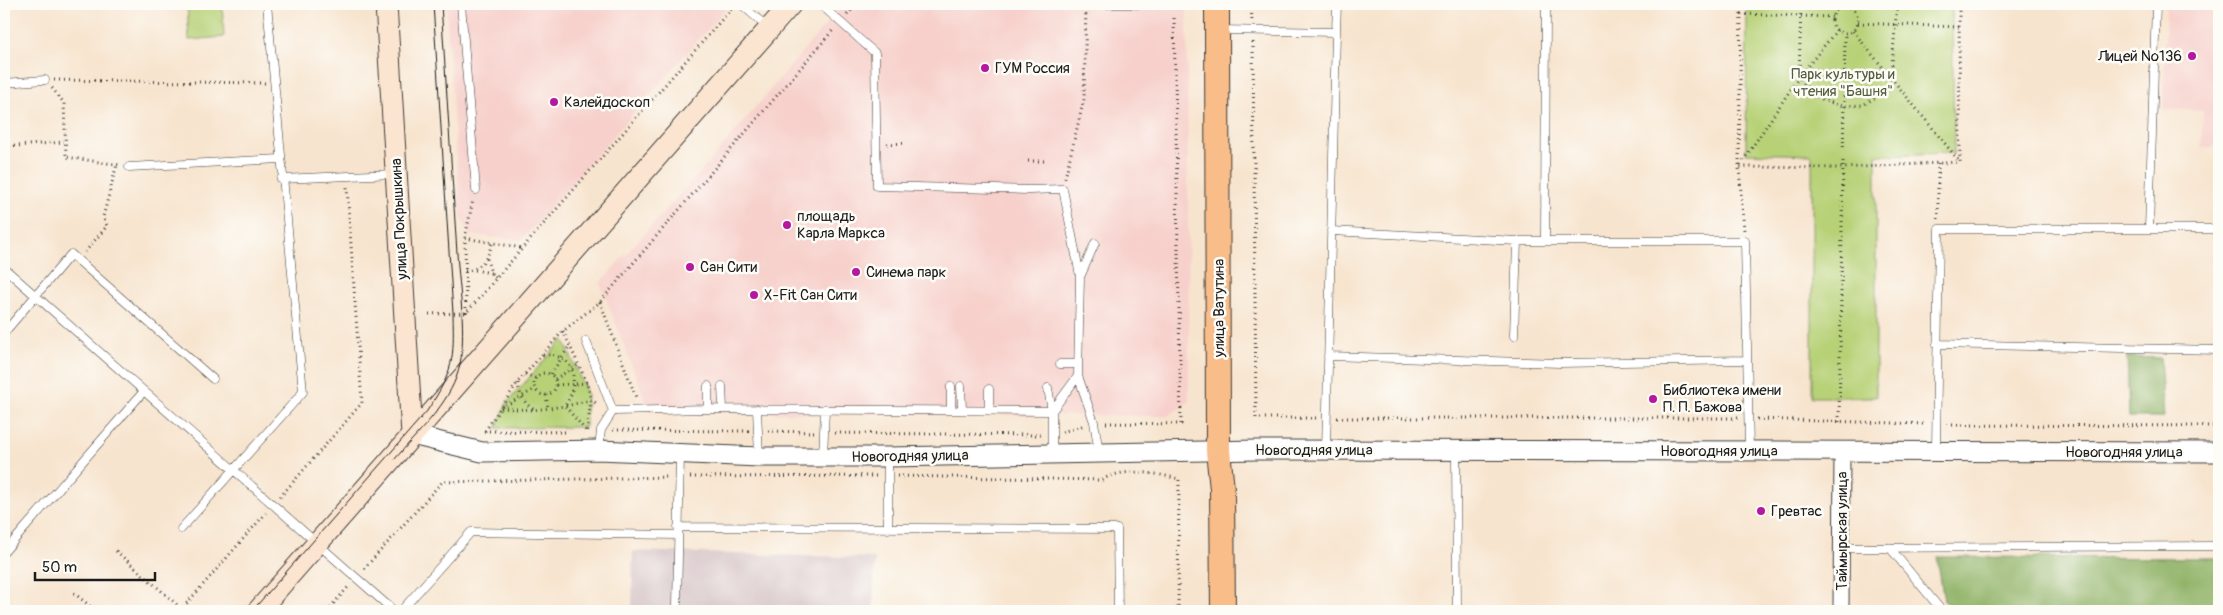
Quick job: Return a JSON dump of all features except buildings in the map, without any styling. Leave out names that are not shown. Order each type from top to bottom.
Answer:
[{"type":"main road","name":"улица Покрышкина","points":[[386,4],[412,435]]},
{"type":"main road","points":[[258,611],[791,4]]},
{"type":"main road","name":"улица Ватутина","points":[[1217,4],[1218,451],[1222,489],[1223,611]]},
{"type":"street","name":"Новогодняя улица","points":[[412,435],[482,452],[599,450],[758,457],[888,457],[1099,452],[1326,450],[2219,452]]},
{"type":"street","name":"Таймырская улица","points":[[1841,611],[1842,451]]},
{"type":"lane","points":[[180,529],[303,392],[267,4]]},
{"type":"lane","points":[[461,4],[476,190]]},
{"type":"lane","points":[[741,4],[769,29]]},
{"type":"lane","points":[[820,4],[875,53],[876,186],[1029,190],[1063,188],[1080,276],[1078,376],[1094,422],[1099,452]]},
{"type":"lane","points":[[1106,4],[1217,4]]},
{"type":"lane","points":[[1326,450],[1337,4]]},
{"type":"lane","points":[[1545,241],[1546,4]]},
{"type":"lane","points":[[2149,229],[2156,4]]},
{"type":"lane","points":[[1217,30],[1336,32]]},
{"type":"lane","points":[[4,83],[45,80]]},
{"type":"lane","points":[[129,166],[280,159]]},
{"type":"lane","points":[[282,179],[396,174]]},
{"type":"lane","points":[[1936,451],[1938,229],[2219,229]]},
{"type":"lane","points":[[1332,231],[1517,241],[1745,241],[1749,451]]},
{"type":"lane","points":[[1514,336],[1517,241]]},
{"type":"lane","points":[[1080,276],[1095,243]]},
{"type":"lane","points":[[4,333],[71,254],[213,379]]},
{"type":"lane","points":[[4,268],[394,611]]},
{"type":"lane","points":[[586,341],[613,410]]},
{"type":"lane","points":[[1937,344],[2219,350]]},
{"type":"lane","points":[[1328,356],[1560,363],[1747,360]]},
{"type":"lane","points":[[1060,364],[1077,364]]},
{"type":"lane","points":[[1052,411],[1078,376]]},
{"type":"lane","points":[[708,386],[708,408]]},
{"type":"lane","points":[[722,386],[723,409]]},
{"type":"lane","points":[[951,386],[951,410]]},
{"type":"lane","points":[[961,386],[962,410]]},
{"type":"lane","points":[[1048,388],[1052,411],[1052,454]]},
{"type":"lane","points":[[989,389],[989,410]]},
{"type":"lane","points":[[4,552],[144,392]]},
{"type":"lane","points":[[613,410],[708,408],[1052,411]]},
{"type":"lane","points":[[757,409],[758,457]]},
{"type":"lane","points":[[823,457],[826,409]]},
{"type":"lane","points":[[599,450],[601,430],[613,410]]},
{"type":"lane","points":[[1456,450],[1457,611]]},
{"type":"lane","points":[[676,606],[680,454]]},
{"type":"lane","points":[[888,457],[888,529]]},
{"type":"lane","points":[[678,526],[888,529],[1117,529],[1118,611]]},
{"type":"lane","points":[[401,611],[471,532],[678,535]]},
{"type":"lane","points":[[1841,548],[2219,546]]},
{"type":"lane","points":[[1890,548],[1941,610]]},
{"type":"path","points":[[429,314],[466,313],[735,4]]},
{"type":"path","points":[[568,432],[484,432],[518,382],[542,354],[563,331],[600,302],[857,4]]},
{"type":"path","points":[[1063,188],[1084,99],[1086,4]]},
{"type":"path","points":[[577,432],[601,430],[1052,435],[1094,422],[1181,424],[1174,4]]},
{"type":"path","points":[[1251,4],[1253,30],[1256,418]]},
{"type":"path","points":[[1741,4],[1739,166],[1745,241]]},
{"type":"path","points":[[1800,4],[1799,77],[1810,90],[1825,101],[1844,106],[1863,105],[1879,95],[1891,77],[1897,26],[1897,4]]},
{"type":"path","points":[[1838,4],[1844,6],[1850,8],[1857,14],[1858,23],[1853,31],[1845,34],[1837,30],[1832,23],[1832,18],[1837,10],[1844,6]]},
{"type":"path","points":[[1850,8],[1853,4]]},
{"type":"path","points":[[1959,4],[1960,162]]},
{"type":"path","points":[[1741,14],[1832,18]]},
{"type":"path","points":[[1858,23],[1959,27]]},
{"type":"path","points":[[1739,166],[1799,77],[1837,30]]},
{"type":"path","points":[[1853,31],[1960,162]]},
{"type":"path","points":[[1839,422],[1845,34]]},
{"type":"path","points":[[45,80],[273,83]]},
{"type":"path","points":[[45,80],[64,103],[66,158],[129,166]]},
{"type":"path","points":[[4,147],[64,142]]},
{"type":"path","points":[[876,144],[907,144]]},
{"type":"path","points":[[1028,161],[1045,161]]},
{"type":"path","points":[[1739,166],[1843,168],[1960,162]]},
{"type":"path","points":[[1938,163],[1938,229]]},
{"type":"path","points":[[78,260],[107,226],[103,217],[117,164]]},
{"type":"path","points":[[116,550],[181,610],[362,403],[347,176]]},
{"type":"path","points":[[466,313],[465,238],[476,190]]},
{"type":"path","points":[[465,238],[522,248]]},
{"type":"path","points":[[474,270],[487,259],[492,243]]},
{"type":"path","points":[[487,259],[491,273],[496,278]]},
{"type":"path","points":[[465,271],[474,270],[491,273]]},
{"type":"path","points":[[600,302],[641,410]]},
{"type":"path","points":[[563,331],[587,384],[591,400],[587,432]]},
{"type":"path","points":[[551,374],[570,345]]},
{"type":"path","points":[[542,354],[552,354],[561,358],[572,370],[575,377],[572,396],[565,406]]},
{"type":"path","points":[[555,379],[578,365]]},
{"type":"path","points":[[541,373],[551,374],[555,379],[556,385],[554,390],[546,395],[540,394],[535,389],[535,378],[541,373]]},
{"type":"path","points":[[525,374],[535,378]]},
{"type":"path","points":[[518,382],[526,405],[533,410]]},
{"type":"path","points":[[556,385],[587,384]]},
{"type":"path","points":[[500,408],[535,389]]},
{"type":"path","points":[[546,395],[548,408]]},
{"type":"path","points":[[500,408],[533,410],[591,400],[613,410]]},
{"type":"path","points":[[565,406],[587,432]]},
{"type":"path","points":[[327,611],[442,482],[484,480]]},
{"type":"path","points":[[74,593],[96,611]]},
{"type":"path","points":[[136,607],[141,611]]},
{"type":"shaded area","name":"Калейдоскоп","points":[[446,4],[730,4],[522,240],[470,235],[460,216]]},
{"type":"shaded area","points":[[843,4],[1187,4],[1189,402],[1168,416],[650,412],[600,283],[711,160]]},
{"type":"shaded area","name":"Лицей №136","points":[[2166,4],[2219,4],[2219,147],[2201,147],[2203,111],[2163,109]]},
{"type":"shaded area","points":[[4,527],[16,538],[4,552]]},
{"type":"shaded area","points":[[633,551],[875,558],[873,611],[632,611]]},
{"type":"green space","points":[[187,4],[222,4],[224,37],[189,40]]},
{"type":"green space","name":"Парк культуры и чтения \"Башня\"","points":[[1747,4],[1952,4],[1954,153],[1876,155],[1876,397],[1812,397],[1812,155],[1746,153]]},
{"type":"green space","points":[[563,339],[587,393],[585,427],[496,428],[507,403]]},
{"type":"green space","points":[[2127,357],[2160,358],[2164,417],[2129,417]]},
{"type":"green space","points":[[1937,557],[2219,558],[2219,611],[1961,611],[1944,601]]},
{"type":"tram line","points":[[252,611],[427,411],[443,385],[450,365],[453,343],[453,313],[433,4]]},
{"type":"tram line","points":[[395,459],[429,420],[451,389],[460,365],[462,350],[462,317],[441,4]]},
{"type":"place","name":"Лицей №136","points":[[2192,56]]},
{"type":"place","name":"ГУМ Россия","points":[[985,68]]},
{"type":"place","name":"Калейдоскоп","points":[[554,102]]},
{"type":"place","name":"площадь Карла Маркса","points":[[787,225]]},
{"type":"place","name":"Сан Сити","points":[[690,267]]},
{"type":"place","name":"Синема парк","points":[[856,272]]},
{"type":"place","name":"X-Fit Сан Сити","points":[[754,295]]},
{"type":"place","name":"Библиотека имени П. П. Бажова","points":[[1653,399]]},
{"type":"place","name":"Гревтас","points":[[1761,511]]}]
